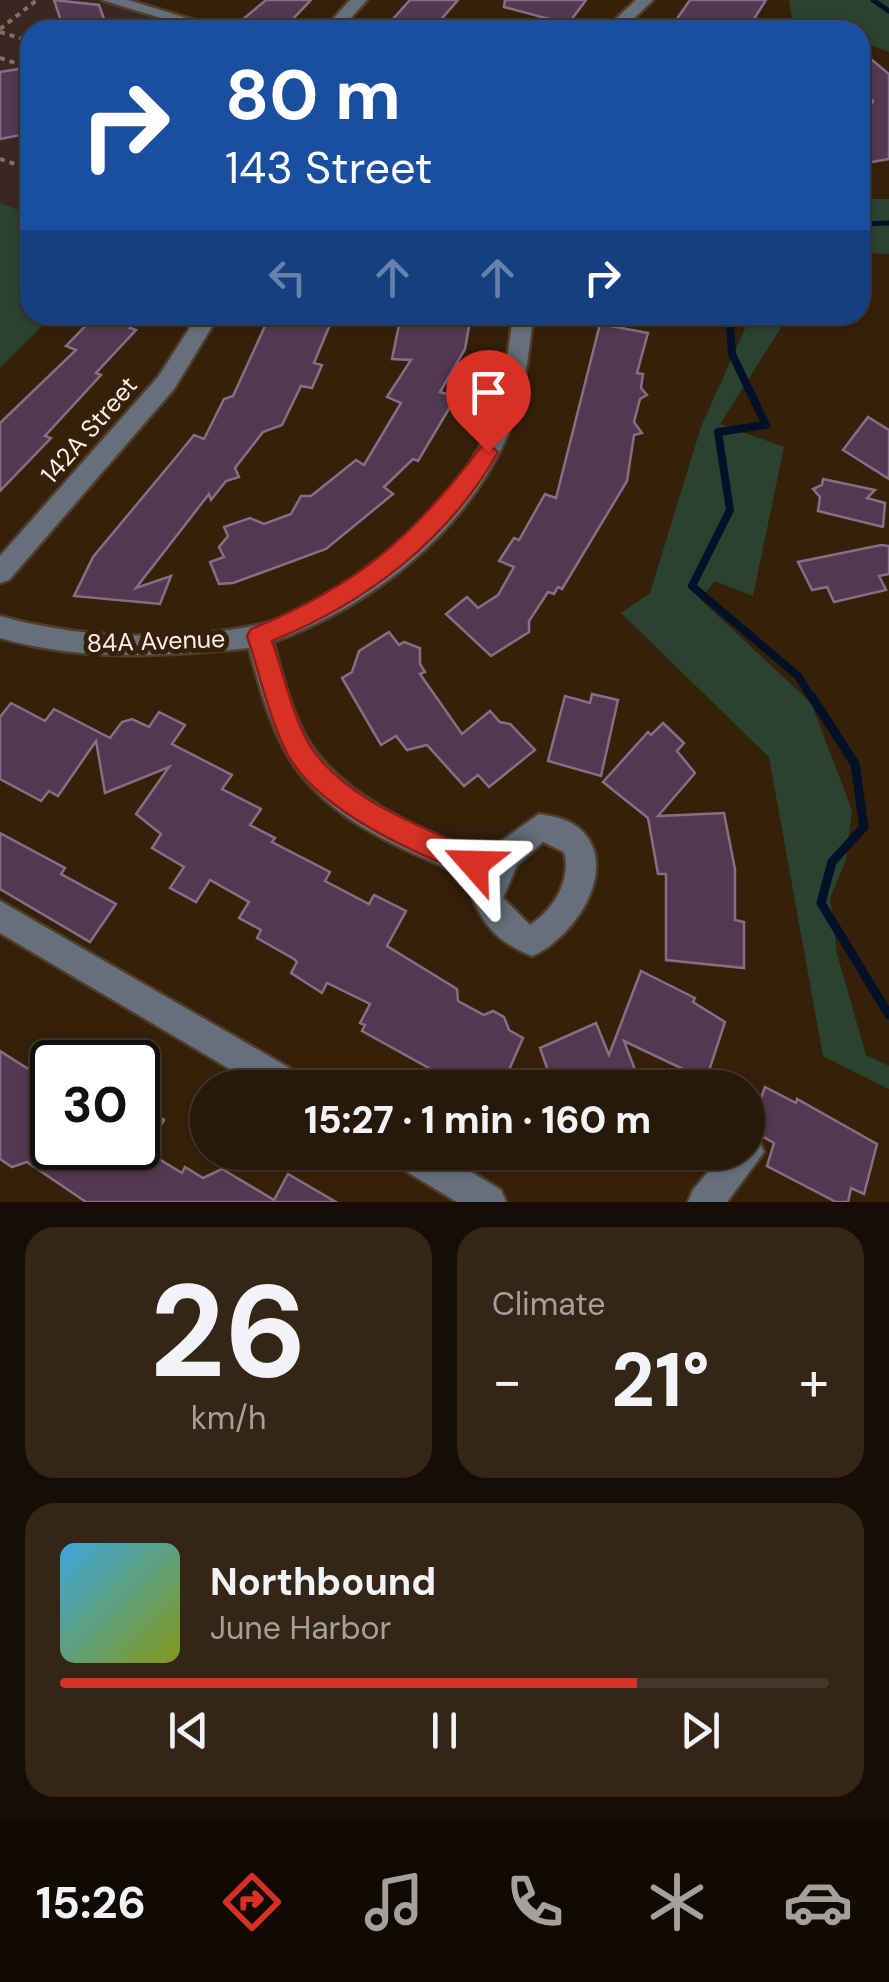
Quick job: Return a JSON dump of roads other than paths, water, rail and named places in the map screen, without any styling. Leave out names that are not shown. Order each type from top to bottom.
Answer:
[{"type":"street","points":[[110,0],[182,20]]},
{"type":"street","points":[[340,20],[359,0]]},
{"type":"street","points":[[623,20],[646,0]]},
{"type":"street","name":"142A Street","points":[[0,573],[166,383],[203,325]]},
{"type":"street","points":[[259,636],[322,611],[375,577],[446,509],[498,432],[509,400],[522,325]]},
{"type":"street","name":"84A Avenue","points":[[0,627],[34,638],[103,648],[259,636],[298,748],[320,778],[382,821],[496,874]]},
{"type":"street","points":[[0,916],[263,1070]]},
{"type":"street","points":[[436,1170],[489,1202]]},
{"type":"street","points":[[705,1202],[733,1170]]},
{"type":"waterway","points":[[873,0],[889,11]]},
{"type":"waterway","points":[[870,224],[889,223]]},
{"type":"waterway","points":[[730,325],[732,354],[766,425],[718,432],[730,510],[692,586],[798,676],[813,700]]},
{"type":"waterway","points":[[812,697],[855,764],[864,827],[832,862],[821,903],[889,1015]]}]
